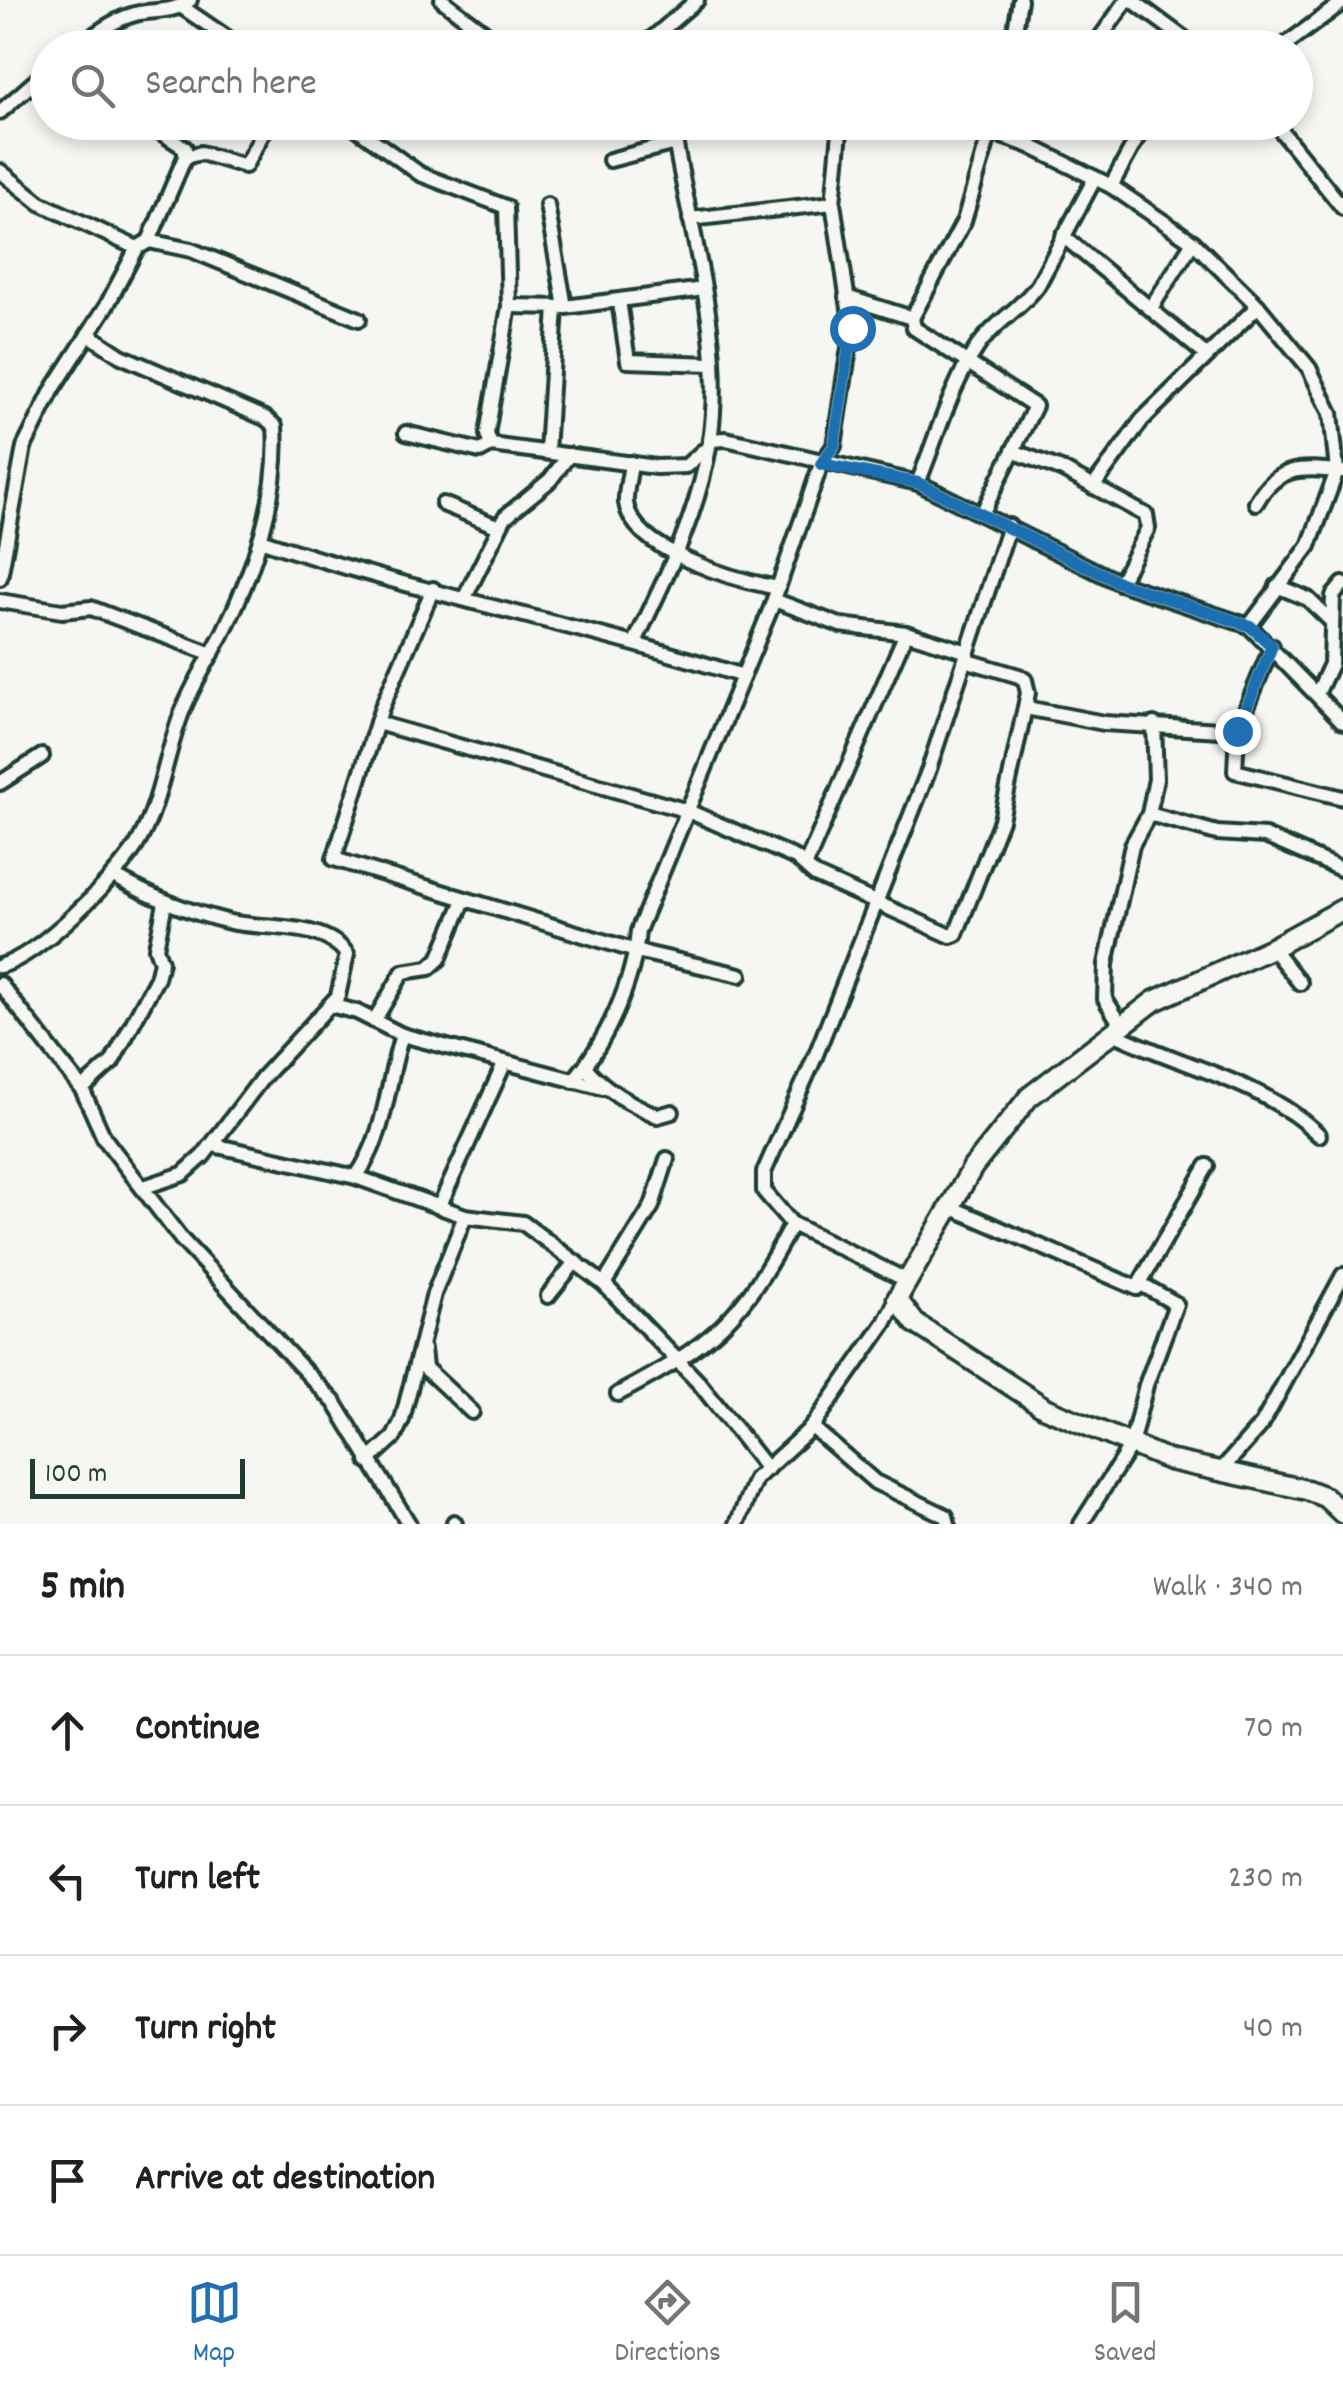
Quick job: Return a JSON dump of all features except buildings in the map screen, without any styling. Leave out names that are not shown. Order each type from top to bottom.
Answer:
[{"type":"street","points":[[128,0],[137,13]]},
{"type":"street","points":[[442,0],[481,30]]},
{"type":"street","points":[[662,30],[697,0]]},
{"type":"street","points":[[1015,30],[1020,0]]},
{"type":"street","points":[[1107,30],[1130,0],[1172,30]]},
{"type":"street","points":[[1305,30],[1343,2]]},
{"type":"street","points":[[100,30],[137,13],[186,3],[220,30]]},
{"type":"street","points":[[0,112],[30,86]]},
{"type":"street","points":[[0,578],[24,447],[53,388],[143,245],[185,157],[185,148],[173,140]]},
{"type":"street","points":[[185,157],[201,154],[245,166],[259,140]]},
{"type":"street","points":[[373,140],[420,174],[506,208],[509,306],[487,434],[492,445]]},
{"type":"street","points":[[573,1081],[585,1068],[632,974],[638,931],[776,594],[821,464],[834,446],[852,328],[832,203],[839,140]]},
{"type":"street","points":[[982,514],[1035,406],[914,328],[912,318],[964,221],[988,140]]},
{"type":"street","points":[[1018,140],[1111,186],[1193,242],[1258,306],[1309,368],[1332,412],[1340,471],[1308,546],[1250,626]]},
{"type":"street","points":[[1028,145],[1031,140]]},
{"type":"street","points":[[1111,186],[1135,140]]},
{"type":"street","points":[[1288,140],[1343,208]]},
{"type":"street","points":[[610,160],[675,142],[704,288],[711,364],[710,440],[678,552],[635,642]]},
{"type":"street","points":[[0,170],[40,203],[143,245],[191,250],[359,318]]},
{"type":"street","points":[[918,483],[968,364],[993,326],[1027,300],[1095,178]]},
{"type":"street","points":[[690,219],[832,203]]},
{"type":"street","points":[[547,205],[561,307],[547,452]]},
{"type":"street","points":[[1063,236],[1208,356]]},
{"type":"street","points":[[1151,308],[1193,242]]},
{"type":"street","points":[[509,306],[561,307],[704,288]]},
{"type":"street","points":[[846,297],[912,318]]},
{"type":"street","points":[[620,301],[628,360],[711,364]]},
{"type":"street","points":[[1093,487],[1142,420],[1258,306]]},
{"type":"street","points":[[0,966],[30,954],[114,876],[138,843],[182,712],[212,654],[260,540],[275,426],[265,418],[121,356],[88,334]]},
{"type":"street","points":[[406,433],[480,451],[492,445],[686,466],[696,461],[710,440]]},
{"type":"street","points":[[710,440],[726,439],[821,464],[918,483],[1120,583],[1250,626],[1343,722]]},
{"type":"street","points":[[1015,452],[1146,516],[1148,528],[1120,583]]},
{"type":"street","points":[[464,599],[499,527],[550,480],[569,455]]},
{"type":"street","points":[[378,723],[688,811],[806,864],[816,874],[878,904],[944,934],[956,934],[1001,820],[1026,708],[1025,680],[906,633],[840,625],[649,542],[638,530],[626,502],[631,463]]},
{"type":"street","points":[[1256,504],[1266,484],[1286,469],[1340,471]]},
{"type":"street","points":[[443,504],[499,527]]},
{"type":"street","points":[[906,1280],[792,1224],[764,1191],[764,1172],[878,904],[967,656],[1008,526]]},
{"type":"street","points":[[260,540],[345,568],[635,642],[743,676]]},
{"type":"street","points":[[1317,694],[1330,664],[1333,596],[1343,584]]},
{"type":"street","points":[[1277,586],[1308,599],[1331,621]]},
{"type":"street","points":[[433,589],[378,723],[334,859],[636,952],[740,975]]},
{"type":"street","points":[[0,600],[62,611],[91,608],[212,654]]},
{"type":"street","points":[[806,864],[906,633]]},
{"type":"street","points":[[1272,646],[1237,731],[1235,772],[1343,798]]},
{"type":"street","points":[[1026,708],[1104,723],[1237,731]]},
{"type":"street","points":[[1154,724],[1156,779],[1149,814],[1132,844],[1106,964],[1105,999],[1116,1028],[1163,1058],[1279,1102],[1319,1135]]},
{"type":"street","points":[[0,783],[42,756]]},
{"type":"street","points":[[1149,814],[1217,833],[1265,836],[1343,870]]},
{"type":"street","points":[[114,876],[165,903],[230,922],[291,928],[341,946],[347,954],[338,996],[263,1076],[213,1144],[182,1174],[144,1186]]},
{"type":"street","points":[[374,1021],[403,972],[429,968],[439,959],[464,900]]},
{"type":"street","points":[[82,1089],[112,1062],[157,978],[161,962],[156,948],[165,903]]},
{"type":"street","points":[[737,1524],[755,1480],[812,1427],[884,1324],[974,1167],[1029,1098],[1154,1002],[1272,948],[1343,908]]},
{"type":"street","points":[[1272,948],[1300,982]]},
{"type":"street","points":[[0,984],[82,1089],[104,1138],[182,1240],[335,1403],[409,1524]]},
{"type":"street","points":[[330,1005],[402,1035],[603,1088],[658,1116],[672,1112]]},
{"type":"street","points":[[356,1177],[373,1152],[385,1118],[402,1035]]},
{"type":"street","points":[[440,1205],[505,1062]]},
{"type":"street","points":[[585,1068],[603,1088]]},
{"type":"street","points":[[213,1144],[356,1177],[466,1216],[523,1223],[604,1284],[680,1361],[767,1469]]},
{"type":"street","points":[[604,1284],[652,1206],[667,1159]]},
{"type":"street","points":[[1143,1285],[1207,1166]]},
{"type":"street","points":[[950,1206],[1126,1283],[1143,1285],[1176,1304],[1146,1385],[1130,1444],[1081,1524]]},
{"type":"street","points":[[368,1462],[394,1436],[402,1420],[434,1294],[466,1216]]},
{"type":"street","points":[[618,1394],[680,1361],[734,1319],[792,1224]]},
{"type":"street","points":[[548,1296],[575,1262]]},
{"type":"street","points":[[1223,1468],[1262,1424],[1343,1275]]},
{"type":"street","points":[[897,1299],[915,1323]]},
{"type":"street","points":[[884,1324],[896,1318],[915,1323],[1045,1408],[1130,1444],[1187,1465],[1223,1468],[1307,1490],[1325,1497],[1343,1514]]},
{"type":"street","points":[[422,1342],[425,1368],[472,1412]]},
{"type":"street","points":[[812,1427],[875,1482],[946,1516],[948,1524]]},
{"type":"route","points":[[852,328],[834,446],[821,464],[918,483],[1120,583],[1250,626],[1272,646],[1257,673],[1237,731]]}]
